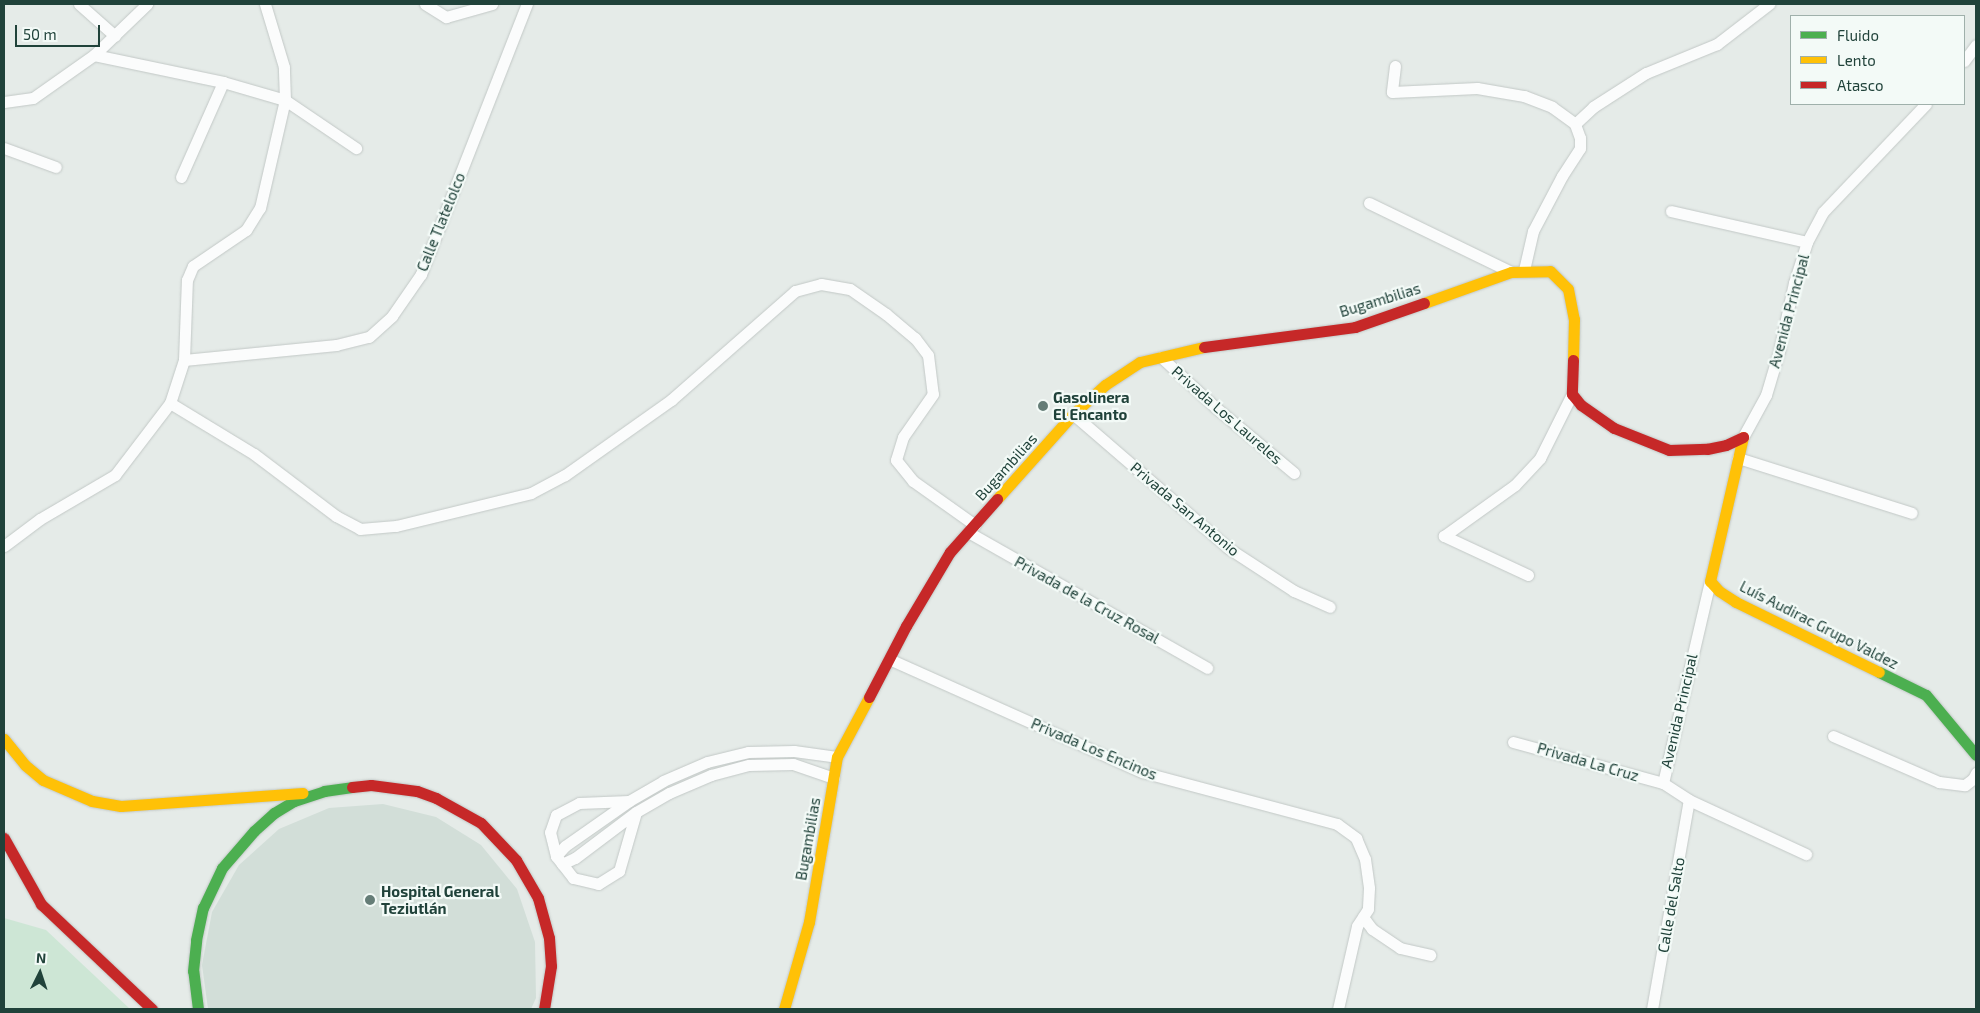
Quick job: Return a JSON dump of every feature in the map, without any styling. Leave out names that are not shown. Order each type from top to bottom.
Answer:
[{"type":"main road","name":"Bugambilias","points":[[784,1009],[809,922],[837,757],[889,659],[950,552],[1073,414],[1105,385],[1140,362],[1161,356],[1216,344],[1355,327],[1511,272],[1524,270],[1550,271],[1568,289],[1574,319],[1572,394]]},
{"type":"main road","points":[[1572,394],[1581,405],[1614,428],[1669,450],[1707,449],[1726,445],[1742,437]]},
{"type":"main road","points":[[1710,580],[1742,437]]},
{"type":"main road","name":"Luís Audirac Grupo Valdez","points":[[1710,580],[1719,591],[1736,602],[1926,695],[1976,755]]},
{"type":"main road","points":[[4,739],[25,765],[43,780],[92,801],[121,806],[324,791],[371,785],[395,787],[436,798],[481,823],[516,860],[538,898],[549,938],[551,966],[544,1009]]},
{"type":"main road","points":[[198,1009],[193,971],[200,915],[222,868],[254,831],[274,814],[294,801],[324,791]]},
{"type":"main road","points":[[4,840],[41,904],[152,1009]]},
{"type":"street","points":[[79,4],[115,36]]},
{"type":"street","points":[[4,102],[32,98],[94,55],[147,4]]},
{"type":"street","points":[[4,546],[40,519],[115,475],[170,403],[184,360],[186,280],[192,266],[246,230],[260,208],[285,100],[284,67],[265,4]]},
{"type":"street","points":[[425,4],[446,17],[492,4]]},
{"type":"street","name":"Calle Tlatelolco","points":[[184,360],[336,345],[369,336],[392,316],[421,274],[527,4]]},
{"type":"street","points":[[1575,124],[1593,107],[1646,73],[1717,44],[1769,4]]},
{"type":"street","points":[[1965,60],[1976,45]]},
{"type":"street","points":[[94,55],[223,82],[285,100],[356,148]]},
{"type":"street","points":[[1395,66],[1392,92],[1477,88],[1531,99],[1552,107],[1575,124],[1580,138],[1580,148],[1562,176],[1532,231],[1524,270]]},
{"type":"street","points":[[181,178],[223,82]]},
{"type":"street","name":"Avenida Principal","points":[[1742,437],[1766,395],[1779,351],[1794,283],[1807,242],[1823,212],[1925,105]]},
{"type":"street","points":[[4,148],[56,167]]},
{"type":"street","points":[[1369,203],[1511,272]]},
{"type":"street","points":[[1671,211],[1807,242]]},
{"type":"street","name":"Privada de la Cruz Rosal","points":[[170,403],[254,454],[336,516],[360,529],[396,526],[531,493],[565,475],[671,400],[795,291],[821,284],[850,289],[886,314],[915,338],[928,355],[933,394],[903,437],[896,460],[913,480],[971,528],[1207,668]]},
{"type":"street","name":"Privada Los Laureles","points":[[1161,356],[1215,408],[1294,473]]},
{"type":"street","points":[[1528,575],[1444,536],[1515,485],[1540,458],[1572,394]]},
{"type":"street","name":"Privada San Antonio","points":[[1073,414],[1228,548],[1294,592],[1330,608]]},
{"type":"street","points":[[1738,458],[1912,513]]},
{"type":"street","name":"Avenida Principal","points":[[1662,783],[1710,580]]},
{"type":"street","name":"Privada Los Encinos","points":[[889,659],[1142,772],[1337,824],[1356,838],[1365,859],[1370,888],[1368,909],[1363,917]]},
{"type":"street","points":[[1833,736],[1939,782],[1965,785],[1974,780],[1976,773]]},
{"type":"street","name":"Privada La Cruz","points":[[1513,742],[1662,783],[1689,800],[1806,854]]},
{"type":"street","points":[[559,860],[565,846],[628,801],[663,781],[707,762],[748,752],[794,751],[837,757]]},
{"type":"street","points":[[559,860],[575,858],[636,812],[669,793],[711,775],[749,765],[793,764],[834,778]]},
{"type":"street","name":"Calle del Salto","points":[[1652,1009],[1689,800]]},
{"type":"street","points":[[628,801],[579,803],[556,815],[550,832],[559,860],[573,878],[598,884],[619,871],[636,812]]},
{"type":"street","points":[[1338,1009],[1356,926],[1363,917],[1372,929],[1400,948],[1430,955]]},
{"type":"shaded area","name":"Hospital General Teziutlán","points":[[383,804],[436,817],[481,845],[517,889],[535,942],[536,998],[531,1009],[208,1009],[202,965],[212,912],[239,865],[279,829],[329,808]]},
{"type":"green space","points":[[4,918],[46,930],[130,1009],[4,1009]]},
{"type":"traffic: fast","points":[[1879,672],[1926,695],[1976,755]]},
{"type":"traffic: fast","points":[[198,1009],[193,971],[196,940],[203,908],[222,868],[254,831],[274,813],[294,801],[324,791],[352,787]]},
{"type":"traffic: slow","points":[[1424,303],[1511,272],[1550,271],[1568,289],[1574,319],[1573,360]]},
{"type":"traffic: slow","points":[[997,499],[1073,414],[1105,385],[1140,362],[1204,347]]},
{"type":"traffic: slow","points":[[1743,437],[1710,581],[1719,591],[1736,602],[1879,672]]},
{"type":"traffic: slow","points":[[784,1009],[809,922],[837,757],[869,697]]},
{"type":"traffic: slow","points":[[4,739],[25,765],[43,780],[92,801],[121,806],[303,793]]},
{"type":"traffic: jam","points":[[1204,347],[1355,327],[1424,303]]},
{"type":"traffic: jam","points":[[1573,360],[1572,394],[1581,405],[1614,428],[1669,450],[1707,449],[1726,445],[1743,437]]},
{"type":"traffic: jam","points":[[869,697],[906,626],[950,552],[997,499]]},
{"type":"traffic: jam","points":[[352,787],[371,785],[417,791],[436,798],[481,823],[516,860],[538,898],[549,938],[551,966],[544,1009]]},
{"type":"traffic: jam","points":[[4,838],[41,904],[152,1009]]},
{"type":"place","name":"Gasolinera El Encanto","points":[[1043,406]]},
{"type":"place","name":"Hospital General Teziutlán","points":[[370,900]]}]
